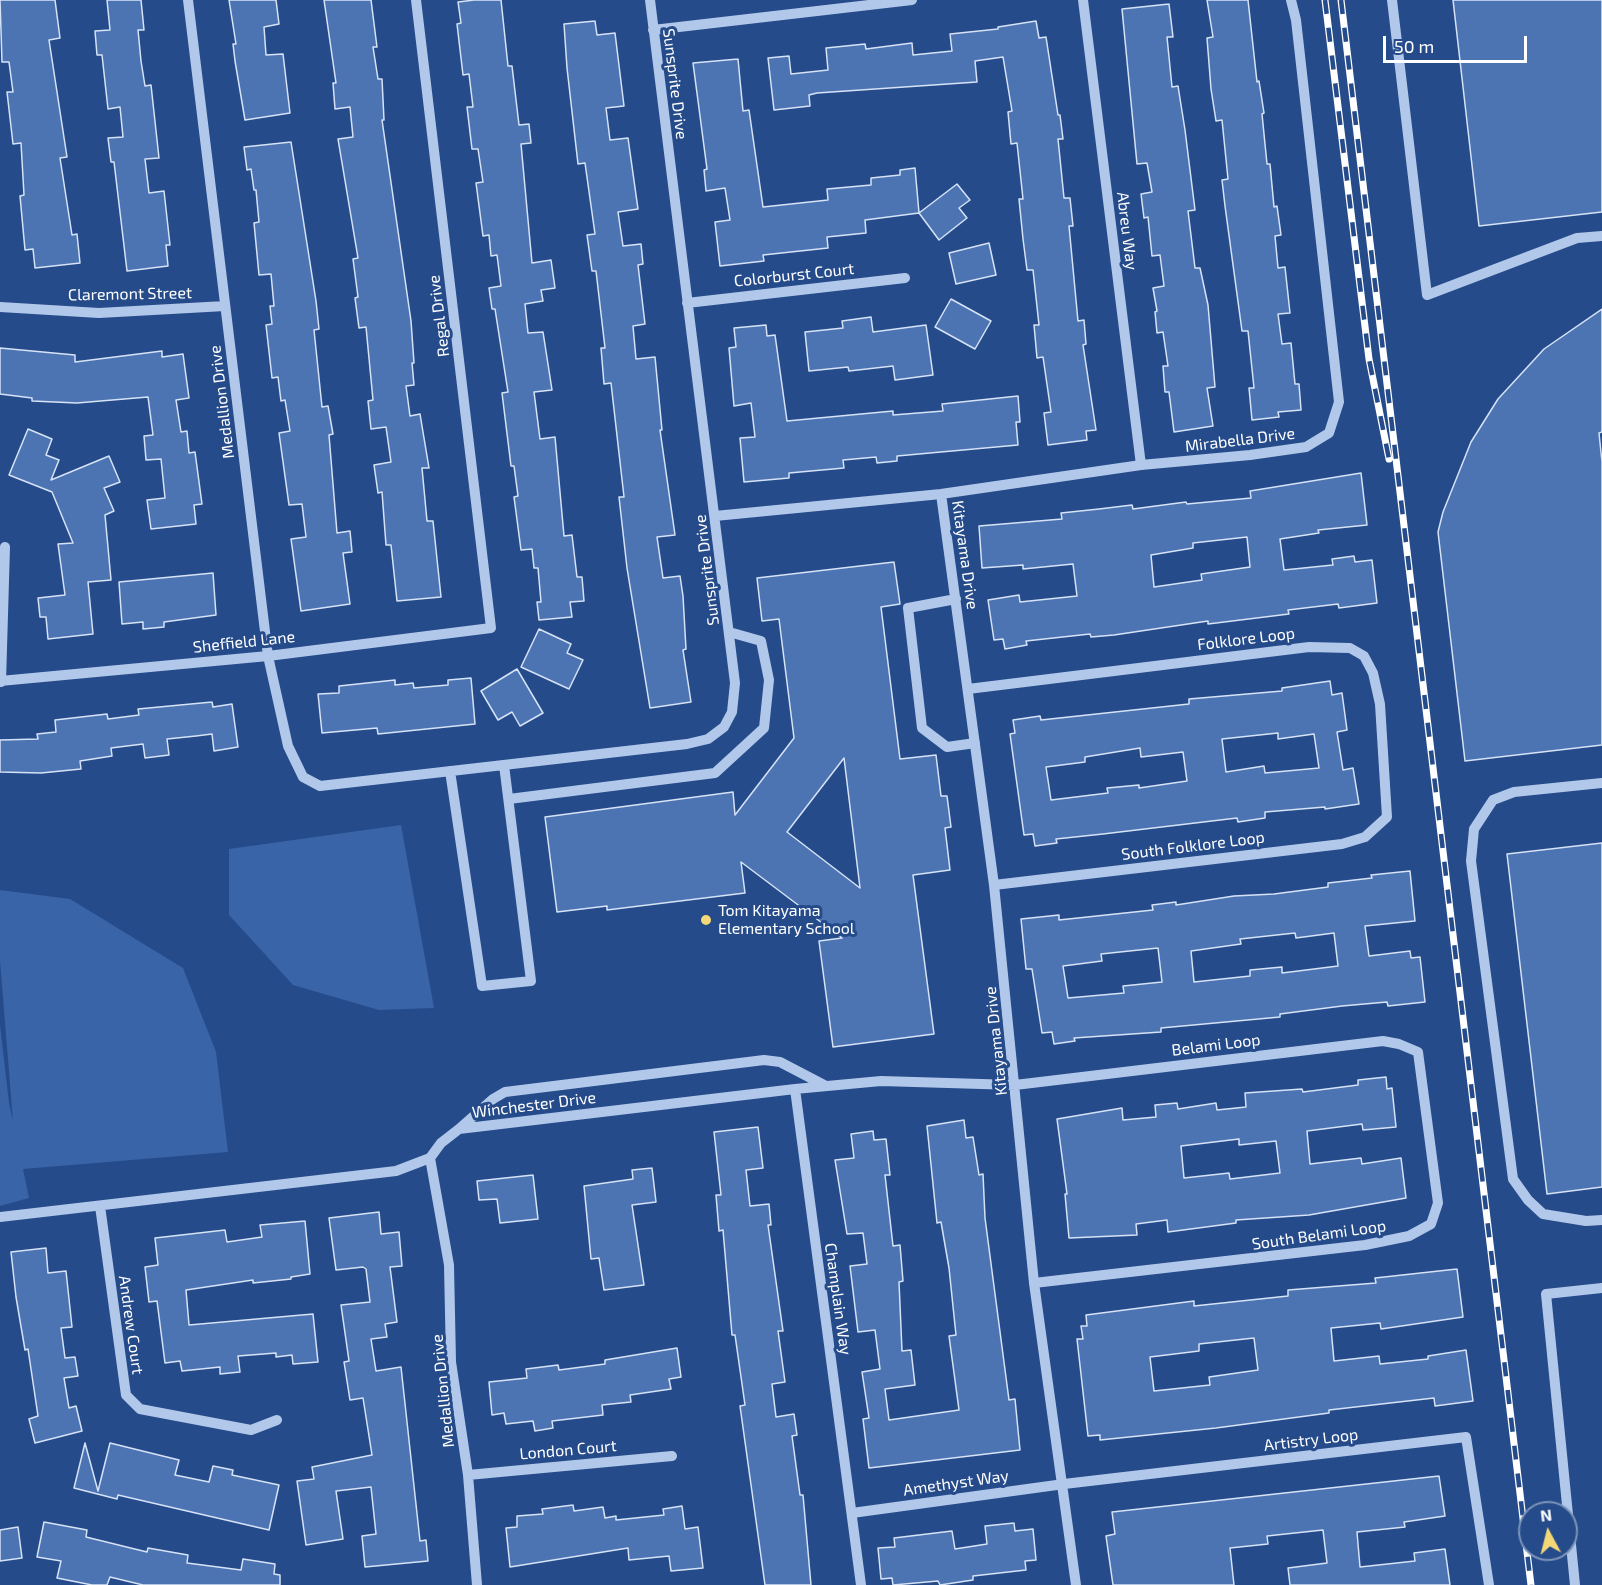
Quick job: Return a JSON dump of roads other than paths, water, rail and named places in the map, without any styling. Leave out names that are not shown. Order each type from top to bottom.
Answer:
[{"type":"street","name":"Medallion Drive","points":[[188,0],[268,656],[288,746],[303,777],[320,786]]},
{"type":"street","name":"Regal Drive","points":[[416,0],[491,628]]},
{"type":"street","name":"Sunsprite Drive","points":[[320,786],[687,744],[708,739],[724,727],[732,712],[735,683],[650,0]]},
{"type":"street","points":[[653,30],[912,0]]},
{"type":"street","name":"Abreu Way","points":[[1083,0],[1141,465]]},
{"type":"street","name":"Mirabella Drive","points":[[715,516],[942,494],[1141,465],[1250,455],[1306,447],[1329,433],[1339,402],[1338,390],[1296,20],[1291,0]]},
{"type":"street","points":[[1392,0],[1427,295],[1578,238],[1602,236]]},
{"type":"street","name":"Colorburst Court","points":[[687,303],[905,278]]},
{"type":"street","name":"Claremont Street","points":[[0,307],[99,313],[225,306]]},
{"type":"street","name":"Kitayama Drive","points":[[942,494],[994,885],[1034,1283],[1077,1585]]},
{"type":"street","points":[[1,681],[5,547]]},
{"type":"street","points":[[956,599],[908,608],[922,728],[947,747],[975,743]]},
{"type":"street","name":"Sheffield Lane","points":[[1,681],[268,656],[491,628]]},
{"type":"street","points":[[508,799],[715,773],[764,728],[769,680],[761,641],[729,632]]},
{"type":"street","name":"Folklore Loop","points":[[968,690],[1309,647],[1350,648],[1364,656],[1373,673],[1380,704],[1387,817]]},
{"type":"street","points":[[450,771],[482,986],[531,981],[504,765]]},
{"type":"street","points":[[1602,783],[1514,792],[1493,800],[1474,829],[1471,861],[1513,1179],[1528,1200],[1543,1214],[1586,1221],[1602,1220]]},
{"type":"street","name":"South Folklore Loop","points":[[994,885],[1342,844],[1365,837],[1387,817]]},
{"type":"street","name":"Belami Loop","points":[[1015,1085],[1360,1043],[1391,1042],[1418,1052]]},
{"type":"street","name":"South Belami Loop","points":[[1034,1283],[1355,1247],[1409,1236],[1431,1224],[1438,1203],[1418,1052]]},
{"type":"street","points":[[459,1129],[493,1099],[505,1092],[764,1060],[780,1062],[826,1086]]},
{"type":"street","name":"Winchester Drive","points":[[0,1217],[396,1171],[430,1158],[441,1143],[459,1129],[881,1081],[1015,1085]]},
{"type":"street","name":"Champlain Way","points":[[795,1089],[861,1585]]},
{"type":"street","name":"Medallion Drive","points":[[430,1158],[449,1265],[451,1362],[468,1475],[477,1585]]},
{"type":"street","name":"Andrew Court","points":[[100,1206],[126,1395],[140,1408],[251,1430],[277,1420]]},
{"type":"street","points":[[1575,1585],[1546,1294],[1602,1288]]},
{"type":"street","name":"Artistry Loop","points":[[1064,1484],[1466,1437],[1489,1585]]},
{"type":"street","name":"London Court","points":[[468,1475],[672,1455]]},
{"type":"street","name":"Amethyst Way","points":[[852,1513],[1064,1484]]},
{"type":"railway","points":[[1325,0],[1369,359],[1389,459]]},
{"type":"railway","points":[[1341,0],[1531,1585]]},
{"type":"place","name":"Tom Kitayama Elementary School","points":[[706,920]]}]
